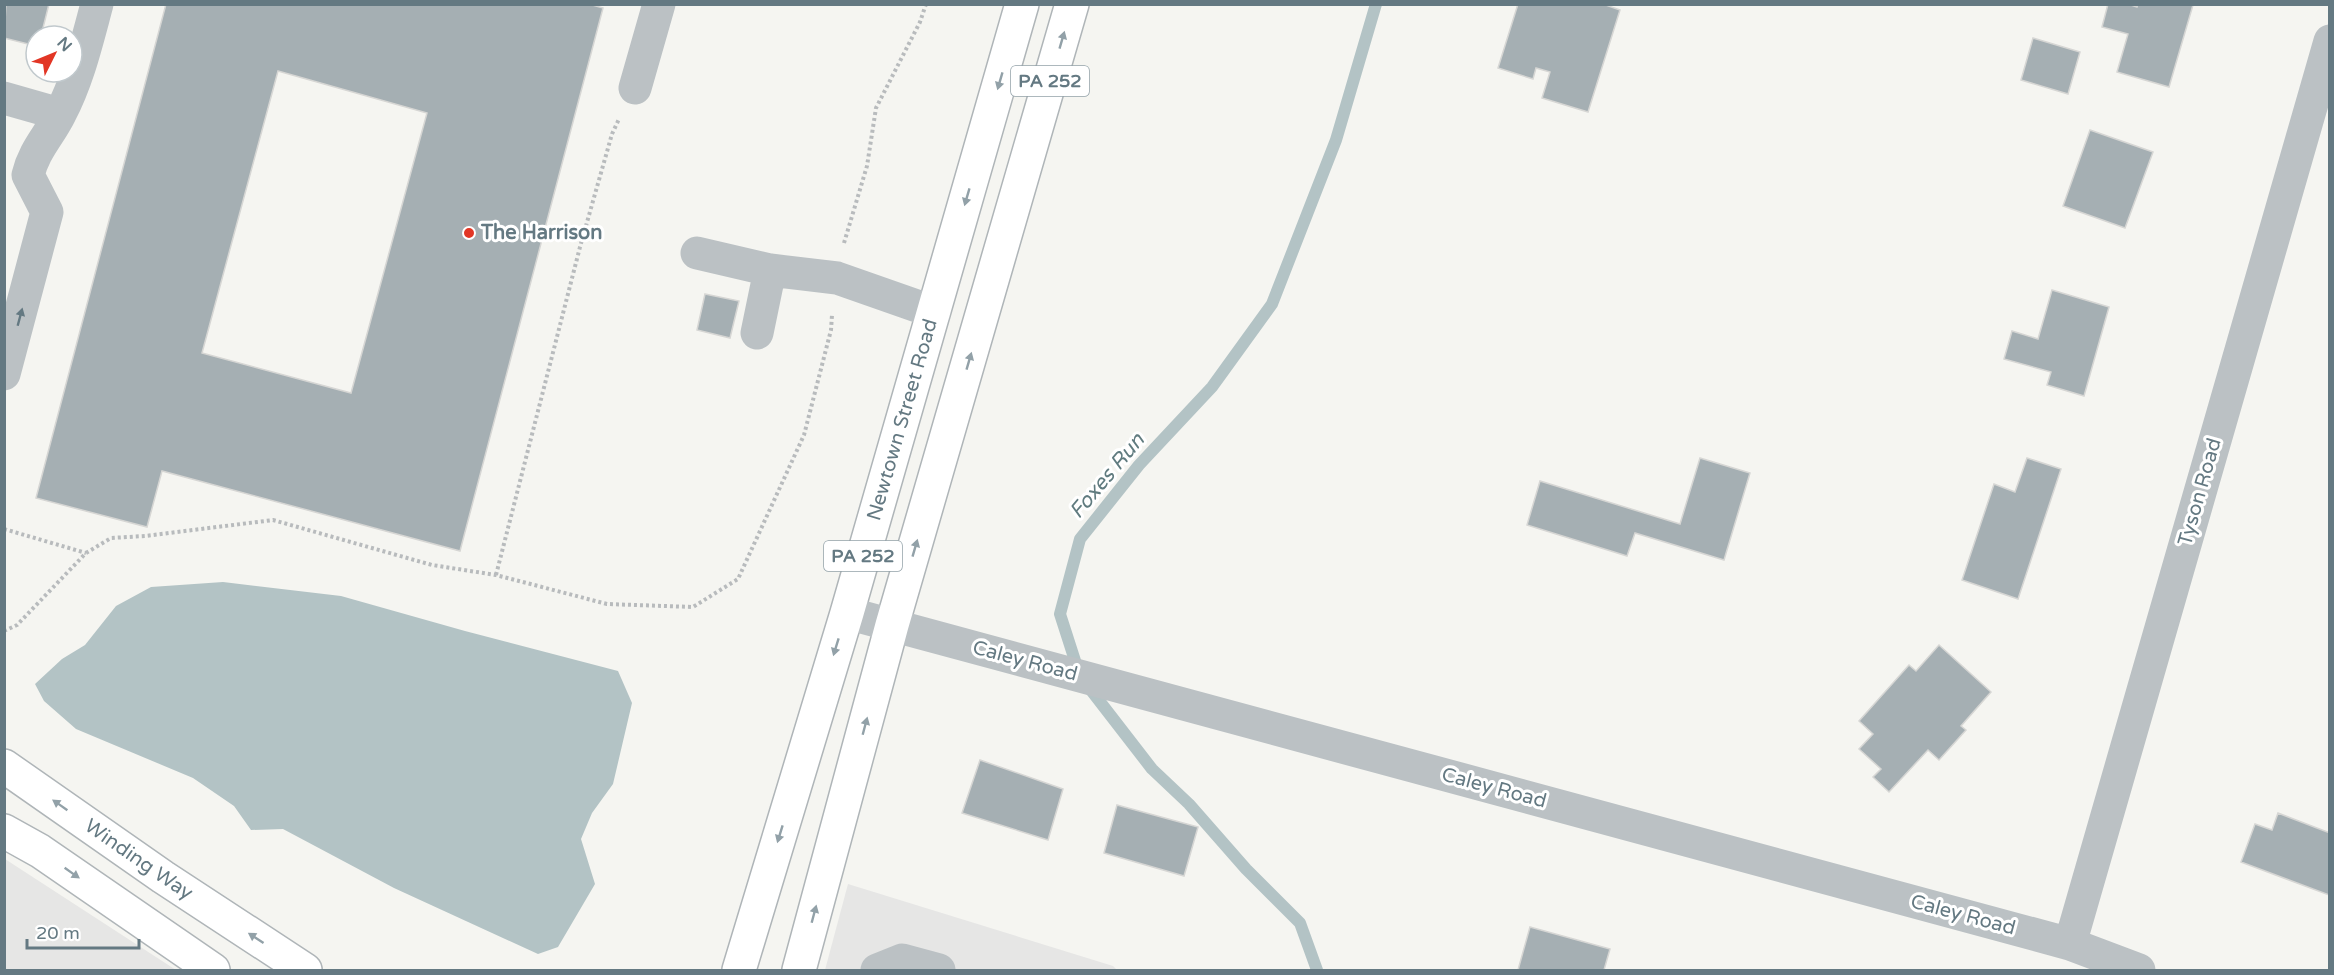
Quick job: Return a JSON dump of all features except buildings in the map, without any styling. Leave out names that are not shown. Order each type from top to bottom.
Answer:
[{"type":"main road","name":"Newtown Street Road","points":[[739,970],[847,613],[1022,4]]},
{"type":"main road","name":"PA 252","points":[[799,970],[892,625],[1072,4]]},
{"type":"main road","name":"Winding Way","points":[[4,766],[163,877],[305,970]]},
{"type":"main road","points":[[4,831],[40,851],[213,970]]},
{"type":"street","points":[[4,374],[47,213],[17,168],[60,114],[81,61],[97,4]]},
{"type":"street","points":[[635,88],[659,4]]},
{"type":"street","name":"Tyson Road","points":[[2070,944],[2330,41]]},
{"type":"street","points":[[4,98],[60,114]]},
{"type":"street","points":[[697,253],[770,270],[837,278],[934,312]]},
{"type":"street","points":[[757,333],[770,270]]},
{"type":"street","name":"Caley Road","points":[[847,613],[2070,944],[2139,970]]},
{"type":"street","points":[[877,970],[902,960],[939,970]]},
{"type":"path","points":[[4,631],[17,625],[86,553],[111,538],[146,536],[273,520],[432,565],[496,575],[607,604],[693,607],[738,579],[804,435],[831,330],[840,258],[867,166],[876,108],[920,22],[926,4]]},
{"type":"path","points":[[496,575],[580,247],[612,134],[635,88]]},
{"type":"path","points":[[4,529],[86,553]]},
{"type":"shaded area","points":[[223,582],[341,596],[618,671],[632,703],[613,784],[592,813],[581,839],[595,884],[558,947],[538,954],[394,888],[283,829],[251,830],[234,806],[193,778],[76,729],[44,701],[35,684],[62,659],[85,645],[116,606],[151,587]]},
{"type":"shaded area","points":[[5,859],[176,970],[5,970]]},
{"type":"shaded area","points":[[848,884],[1113,966],[1117,970],[825,970]]},
{"type":"waterway","name":"Foxes Run","points":[[1078,670],[1060,614],[1080,539],[1139,465],[1212,387],[1272,304],[1336,140],[1376,4]]},
{"type":"waterway","name":"Foxes Run","points":[[1087,685],[1152,769],[1189,804],[1246,869],[1300,923],[1317,970]]},
{"type":"place","name":"The Harrison","points":[[469,233]]}]
